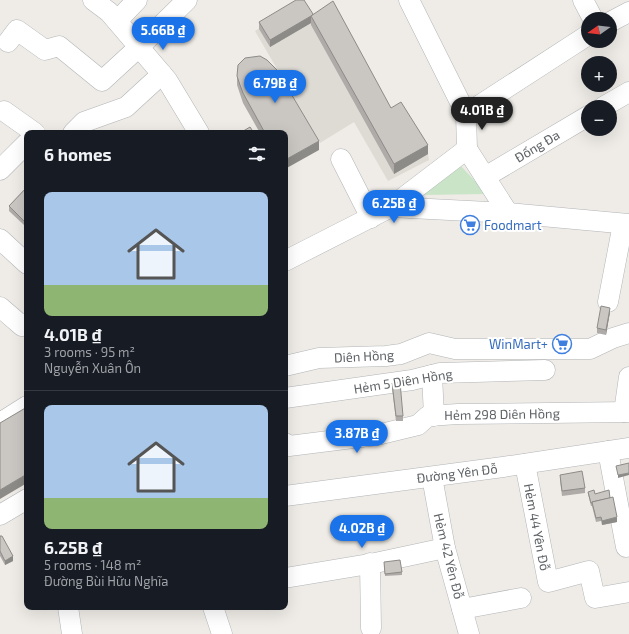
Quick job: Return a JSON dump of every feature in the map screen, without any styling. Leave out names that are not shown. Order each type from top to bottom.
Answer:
[{"type":"street","points":[[93,0],[109,12],[167,80],[192,130]]},
{"type":"street","points":[[117,21],[137,0]]},
{"type":"street","points":[[8,42],[17,30],[45,50],[59,46],[102,81],[139,48],[187,0]]},
{"type":"street","points":[[409,0],[466,114],[467,149],[508,213]]},
{"type":"street","points":[[583,0],[589,12]]},
{"type":"street","points":[[617,18],[629,12]]},
{"type":"street","points":[[466,114],[581,40]]},
{"type":"street","points":[[76,130],[84,122],[126,107],[162,74]]},
{"type":"street","points":[[615,100],[629,92]]},
{"type":"street","points":[[4,111],[31,130]]},
{"type":"street","name":"Đống Đa","points":[[485,177],[581,120]]},
{"type":"street","points":[[0,170],[24,146]]},
{"type":"street","points":[[288,260],[391,207],[467,149]]},
{"type":"street","points":[[341,159],[371,218]]},
{"type":"street","points":[[391,207],[508,213],[626,224],[608,302]]},
{"type":"street","points":[[0,239],[24,261]]},
{"type":"street","points":[[0,307],[22,326],[24,325]]},
{"type":"street","name":"Diên Hồng","points":[[288,365],[319,358],[386,356],[400,354],[429,343],[455,349],[590,349],[613,338],[629,333]]},
{"type":"street","name":"Hẻm 5 Diên Hồng","points":[[288,398],[412,380],[440,373],[545,370]]},
{"type":"street","points":[[432,375],[434,416]]},
{"type":"street","points":[[627,412],[629,377]]},
{"type":"street","points":[[0,424],[24,408]]},
{"type":"street","name":"Hẻm 298 Diên Hồng","points":[[288,445],[377,435],[418,425],[428,416],[458,414],[627,412]]},
{"type":"street","name":"Đường Yên Đỗ","points":[[288,496],[389,481],[432,477],[629,448]]},
{"type":"street","points":[[608,451],[626,546],[629,546]]},
{"type":"street","name":"Hẻm 44 Yên Đỗ","points":[[525,464],[548,582],[589,571],[595,598],[629,592]]},
{"type":"street","name":"Hẻm 42 Yên Đỗ","points":[[432,477],[445,548],[470,634]]},
{"type":"street","points":[[0,515],[24,501]]},
{"type":"street","points":[[288,578],[370,564],[445,548]]},
{"type":"street","points":[[370,564],[371,628]]},
{"type":"street","points":[[462,609],[521,598]]},
{"type":"street","points":[[68,610],[72,634]]},
{"type":"street","points":[[214,610],[220,633]]},
{"type":"shaded area","points":[[302,3],[391,117],[428,154],[429,160],[388,181],[354,122],[320,143],[255,31]]},
{"type":"green space","points":[[460,165],[487,194],[421,195]]},
{"type":"building","points":[[296,0],[304,0],[313,14],[270,40],[259,22]]},
{"type":"building","points":[[333,1],[391,108],[401,102],[428,145],[394,164],[311,16]]},
{"type":"building","points":[[260,56],[267,60],[277,70],[319,141],[288,158],[288,130],[263,130],[243,93],[237,76],[238,65],[245,58]]},
{"type":"building","points":[[250,127],[252,130],[245,130]]},
{"type":"building","points":[[24,190],[24,221],[9,206]]},
{"type":"building","points":[[601,306],[610,308],[606,330],[597,328]]},
{"type":"building","points":[[400,382],[403,416],[396,416],[392,383]]},
{"type":"building","points":[[24,409],[24,476],[0,490],[0,423]]},
{"type":"building","points":[[629,463],[629,473],[618,475],[616,466]]},
{"type":"building","points":[[582,471],[585,488],[562,491],[560,475]]},
{"type":"building","points":[[594,490],[595,494],[609,490],[610,498],[591,503],[588,492]]},
{"type":"building","points":[[613,497],[617,517],[602,521],[601,517],[596,518],[592,502]]},
{"type":"building","points":[[0,536],[2,536],[13,556],[5,561],[0,551]]},
{"type":"building","points":[[400,560],[402,572],[385,574],[384,562]]},
{"type":"place","name":"Foodmart","points":[[470,225]]},
{"type":"place","name":"WinMart+","points":[[562,344]]}]
